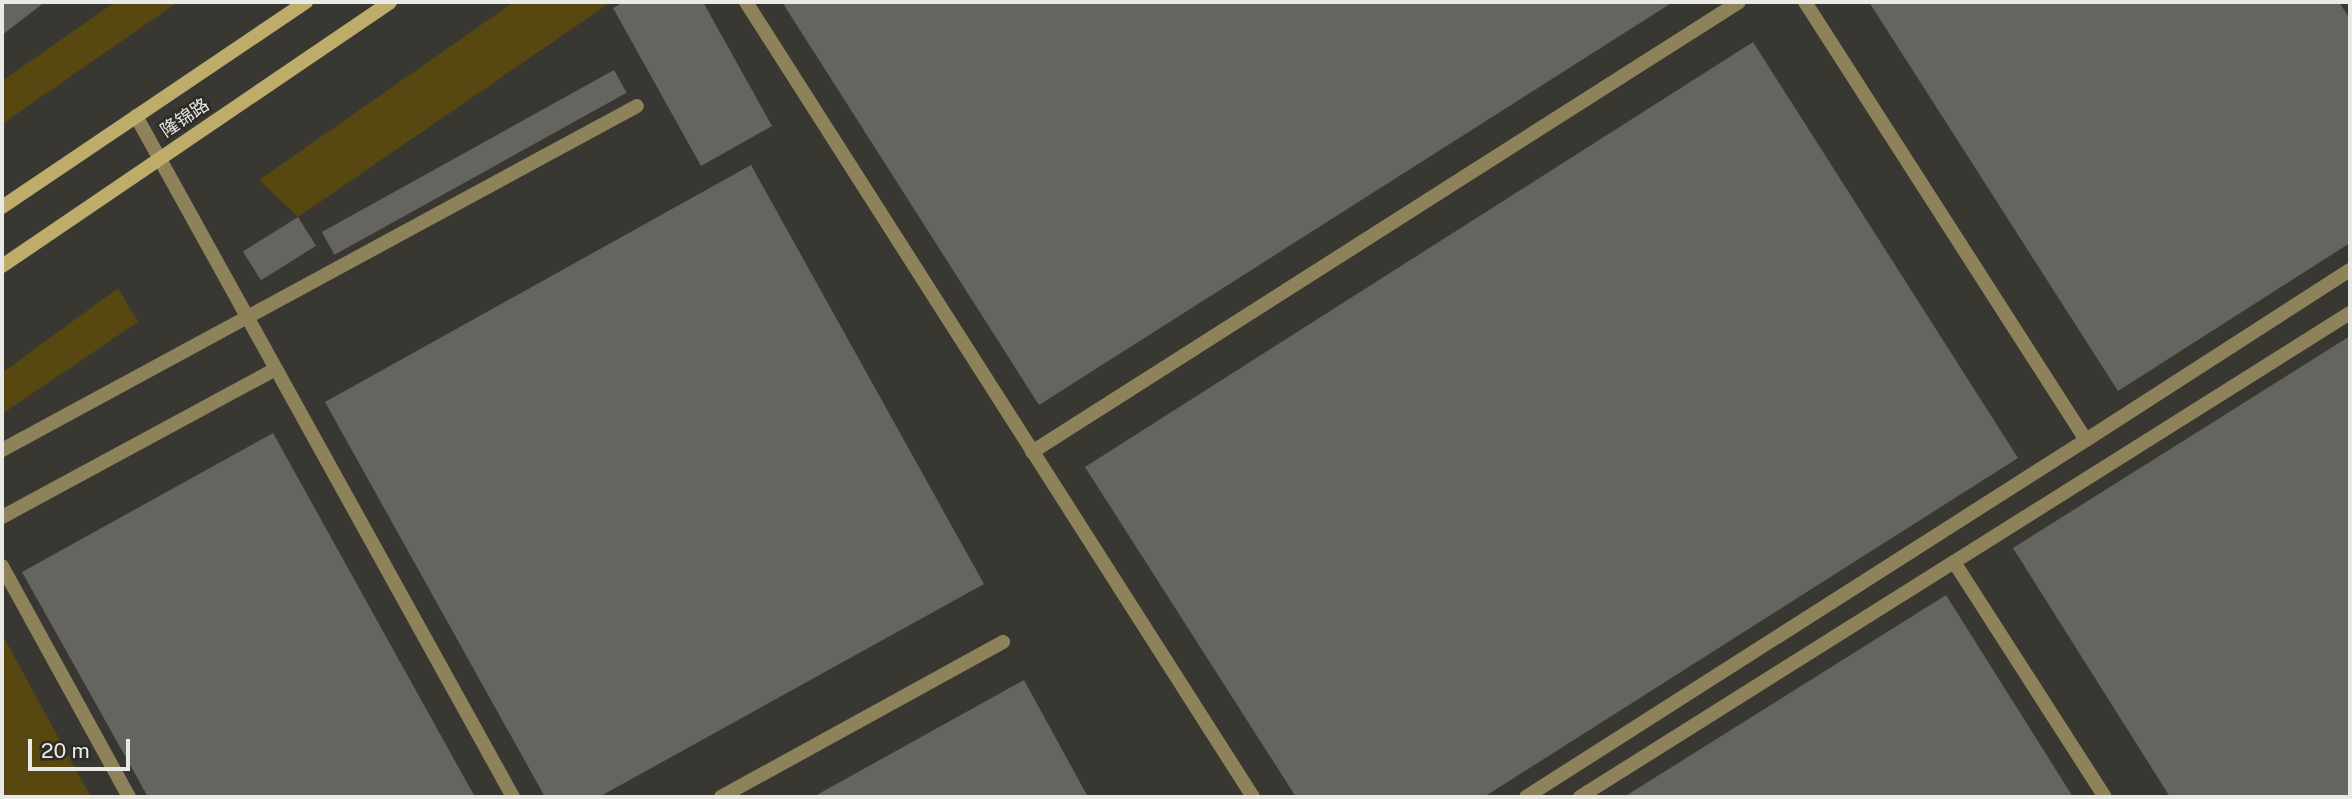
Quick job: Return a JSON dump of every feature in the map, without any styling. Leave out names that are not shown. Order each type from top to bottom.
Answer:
[{"type":"main road","name":"隆锦路","points":[[2,207],[306,2]]},
{"type":"main road","name":"隆锦路","points":[[2,266],[390,2]]},
{"type":"lane","points":[[746,2],[1253,797]]},
{"type":"lane","points":[[1032,452],[1739,2]]},
{"type":"lane","points":[[1805,2],[2086,440]]},
{"type":"lane","points":[[2,450],[637,106]]},
{"type":"lane","points":[[136,116],[513,797]]},
{"type":"lane","points":[[1526,797],[2350,270]]},
{"type":"lane","points":[[1580,797],[2350,313]]},
{"type":"lane","points":[[2,517],[276,369]]},
{"type":"lane","points":[[1954,562],[2105,797]]},
{"type":"lane","points":[[2,566],[129,797]]},
{"type":"lane","points":[[721,797],[1003,642]]},
{"type":"shaded area","points":[[115,2],[178,2],[2,124],[2,81]]},
{"type":"shaded area","points":[[514,2],[611,2],[298,217],[259,180]]},
{"type":"shaded area","points":[[118,288],[138,322],[2,414],[2,373]]},
{"type":"shaded area","points":[[2,634],[91,797],[2,797]]},
{"type":"building","points":[[2,2],[45,2],[2,35]]},
{"type":"building","points":[[624,2],[703,2],[772,126],[701,166],[613,8]]},
{"type":"building","points":[[782,2],[1673,2],[1039,405]]},
{"type":"building","points":[[1869,2],[2339,2],[2350,19],[2350,243],[2118,391]]},
{"type":"building","points":[[1753,42],[2018,458],[1484,797],[1296,797],[1085,467]]},
{"type":"building","points":[[614,70],[627,93],[334,255],[322,232]]},
{"type":"building","points":[[751,165],[984,584],[599,797],[545,797],[325,402]]},
{"type":"building","points":[[298,217],[316,246],[261,280],[243,251]]},
{"type":"building","points":[[2350,336],[2350,797],[2170,797],[2013,548]]},
{"type":"building","points":[[273,433],[475,797],[148,797],[22,572]]},
{"type":"building","points":[[1946,595],[2073,797],[1624,797]]},
{"type":"building","points":[[1024,680],[1088,797],[813,797]]}]
